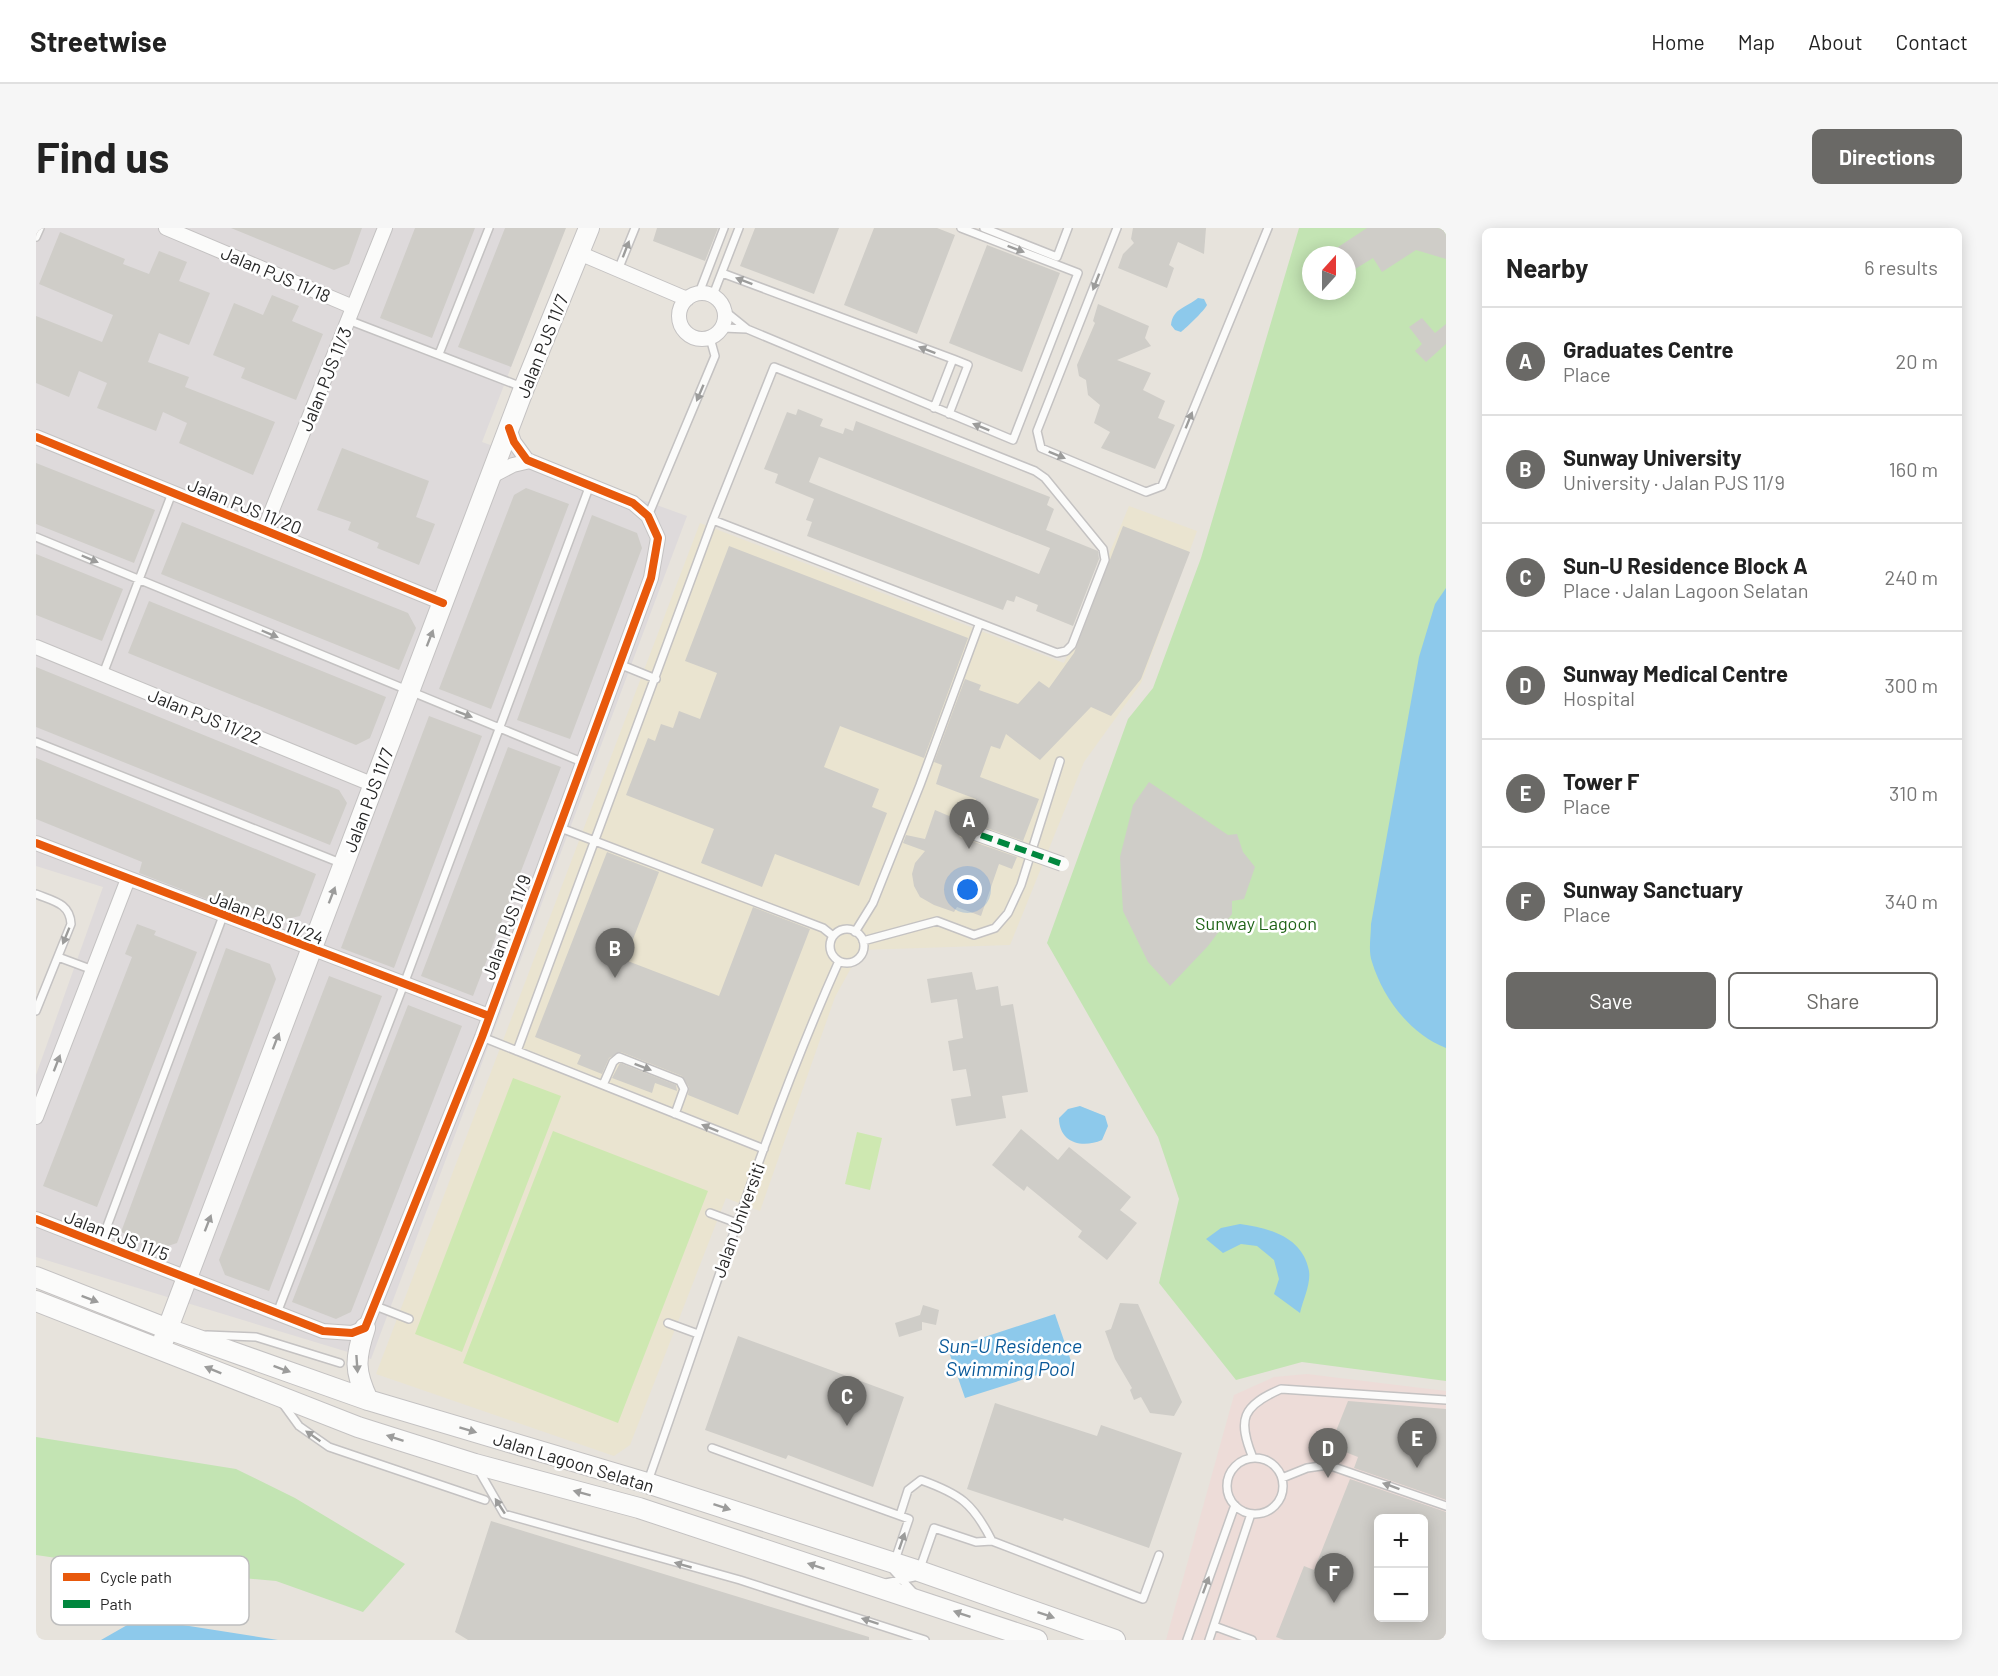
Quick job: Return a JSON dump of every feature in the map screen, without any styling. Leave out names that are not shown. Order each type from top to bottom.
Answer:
[{"type":"main road","name":"Jalan PJS 11/7","points":[[160,1349],[176,1332],[187,1278],[524,388],[589,228]]},
{"type":"main road","name":"Jalan Lagoon Selatan","points":[[36,1277],[176,1332],[368,1400],[647,1483],[905,1572],[1115,1640]]},
{"type":"main road","name":"Jalan Lagoon Selatan","points":[[36,1301],[358,1427],[475,1464],[639,1508],[1037,1640]]},
{"type":"main road","points":[[365,1328],[357,1353],[357,1370],[368,1400]]},
{"type":"main road","points":[[639,1508],[647,1483]]},
{"type":"street","name":"Jalan PJS 11/18","points":[[166,228],[354,307]]},
{"type":"street","name":"Jalan PJS 11/3","points":[[264,530],[385,228]]},
{"type":"street","points":[[579,253],[618,270],[700,295],[723,305],[726,312],[723,328],[710,338],[695,338],[682,328],[679,312],[700,295]]},
{"type":"street","points":[[509,428],[514,442],[531,461],[633,503],[648,516]]},
{"type":"street","name":"Jalan PJS 11/20","points":[[36,437],[443,603]]},
{"type":"street","points":[[492,476],[513,465],[531,461]]},
{"type":"street","name":"Jalan PJS 11/9","points":[[365,1328],[482,1036],[656,558],[658,538],[648,516]]},
{"type":"street","name":"Jalan PJS 11/22","points":[[36,647],[374,785]]},
{"type":"street","points":[[964,829],[1062,864]]},
{"type":"street","name":"Jalan PJS 11/24","points":[[36,843],[311,950],[489,1016]]},
{"type":"street","points":[[36,1118],[128,879]]},
{"type":"street","name":"Jalan PJS 11/5","points":[[36,1219],[100,1246],[187,1278]]},
{"type":"street","points":[[187,1278],[323,1331],[352,1333],[365,1328]]},
{"type":"lane","points":[[36,237],[40,228]]},
{"type":"lane","points":[[439,354],[489,228]]},
{"type":"lane","points":[[618,270],[634,228]]},
{"type":"lane","points":[[700,295],[724,228]]},
{"type":"lane","points":[[700,295],[722,273],[739,228]]},
{"type":"lane","points":[[726,312],[747,329],[1013,440],[1078,273],[962,228]]},
{"type":"lane","points":[[984,228],[1057,257],[1068,228]]},
{"type":"lane","points":[[1117,228],[1037,431],[1041,448],[1146,492],[1162,486],[1268,228]]},
{"type":"lane","points":[[722,273],[968,365],[949,414]]},
{"type":"lane","points":[[348,320],[524,388]]},
{"type":"lane","points":[[723,328],[747,329]]},
{"type":"lane","points":[[648,516],[715,356],[710,338]]},
{"type":"lane","points":[[934,408],[953,359]]},
{"type":"lane","points":[[517,1051],[713,520],[774,367],[1017,462],[1045,478],[1099,541],[1105,560],[1072,645],[1066,651],[1057,653],[979,625],[713,520]]},
{"type":"lane","points":[[277,1314],[404,984],[590,485]]},
{"type":"lane","points":[[103,674],[172,493]]},
{"type":"lane","points":[[36,537],[582,762]]},
{"type":"lane","points":[[855,932],[873,903],[979,625]]},
{"type":"lane","points":[[619,664],[656,679]]},
{"type":"lane","points":[[36,742],[344,864]]},
{"type":"lane","points":[[863,941],[937,921],[974,934],[995,928],[1008,913],[1021,885],[1060,761]]},
{"type":"lane","points":[[558,827],[823,928],[833,936]]},
{"type":"lane","points":[[36,894],[64,905],[70,913],[71,924],[36,1011]]},
{"type":"lane","points":[[100,1246],[223,916]]},
{"type":"lane","points":[[842,930],[855,932],[863,941],[863,952],[856,960],[846,963],[839,961],[831,951],[833,936],[842,930]]},
{"type":"lane","points":[[58,957],[93,970]]},
{"type":"lane","name":"Jalan Universiti","points":[[647,1483],[764,1149],[810,1026],[839,961]]},
{"type":"lane","points":[[482,1036],[764,1149]]},
{"type":"lane","points":[[603,1085],[613,1062],[619,1057],[680,1081],[684,1089],[675,1114]]},
{"type":"lane","points":[[710,1213],[737,1223]]},
{"type":"lane","points":[[373,1305],[409,1319]]},
{"type":"lane","points":[[668,1323],[698,1334]]},
{"type":"lane","points":[[176,1332],[256,1337],[340,1362]]},
{"type":"lane","points":[[1254,1458],[1243,1434],[1248,1410],[1257,1400],[1281,1389],[1446,1400]]},
{"type":"lane","points":[[279,1397],[299,1426],[329,1447],[485,1500]]},
{"type":"lane","points":[[712,1448],[909,1519],[905,1572],[922,1600]]},
{"type":"lane","points":[[1254,1458],[1271,1463],[1282,1478],[1281,1496],[1276,1504],[1261,1513],[1251,1514],[1235,1505],[1230,1498],[1227,1480],[1237,1465],[1254,1458]]},
{"type":"lane","points":[[475,1464],[504,1514],[740,1580],[925,1640]]},
{"type":"lane","points":[[1282,1478],[1316,1465],[1328,1465],[1446,1506]]},
{"type":"lane","points":[[900,1515],[909,1490],[921,1480],[962,1497],[976,1512],[992,1541]]},
{"type":"lane","points":[[1187,1640],[1235,1505]]},
{"type":"lane","points":[[1209,1640],[1251,1514]]},
{"type":"lane","points":[[872,1584],[905,1572],[927,1548],[934,1528],[976,1542],[992,1541],[1143,1599],[1159,1555]]},
{"type":"lane","points":[[1215,1626],[1252,1640]]},
{"type":"shaded area","points":[[36,228],[565,228],[482,442],[687,516],[371,1359],[36,1257],[36,1075],[103,887],[36,866]]},
{"type":"shaded area","points":[[1129,506],[1197,531],[1141,683],[1084,762],[1010,945],[861,950],[835,997],[760,1211],[726,1198],[630,1445],[614,1456],[376,1374],[700,523],[1064,663]]},
{"type":"shaded area","points":[[1307,1374],[1446,1391],[1446,1640],[1166,1640],[1234,1395],[1274,1377]]},
{"type":"green space","name":"Sunway Lagoon","points":[[1299,228],[1446,228],[1446,1381],[1302,1362],[1236,1380],[1159,1283],[1179,1199],[1158,1137],[1047,943],[1128,719],[1153,688],[1201,558]]},
{"type":"green space","points":[[513,1078],[561,1096],[462,1352],[415,1334]]},
{"type":"green space","points":[[553,1131],[708,1191],[618,1423],[463,1363]]},
{"type":"green space","points":[[857,1132],[882,1138],[870,1190],[845,1184]]},
{"type":"green space","points":[[36,1437],[236,1469],[295,1498],[405,1564],[363,1612],[276,1581],[249,1579],[249,1556],[51,1557],[36,1555]]},
{"type":"water","points":[[1198,298],[1204,299],[1207,305],[1205,308],[1181,332],[1175,330],[1171,325],[1174,315]]},
{"type":"water","points":[[1446,588],[1446,1048],[1421,1034],[1400,1013],[1383,989],[1371,958],[1370,948],[1371,924],[1419,657],[1435,604]]},
{"type":"water","points":[[1080,1106],[1105,1116],[1108,1126],[1102,1140],[1094,1143],[1079,1143],[1067,1138],[1063,1133],[1059,1118],[1068,1109]]},
{"type":"water","points":[[1240,1224],[1262,1228],[1283,1236],[1300,1250],[1306,1259],[1309,1276],[1300,1313],[1274,1294],[1279,1279],[1274,1260],[1257,1246],[1241,1244],[1223,1253],[1206,1239],[1221,1228]]},
{"type":"water","name":"Sun-U Residence Swimming Pool","points":[[1055,1314],[1072,1364],[965,1398],[948,1349]]},
{"type":"water","points":[[127,1625],[183,1625],[278,1640],[101,1640]]},
{"type":"building","points":[[231,228],[362,228],[349,264],[334,270]]},
{"type":"building","points":[[415,228],[475,228],[432,338],[380,318]]},
{"type":"building","points":[[505,228],[566,228],[511,367],[458,347]]},
{"type":"building","points":[[657,228],[718,228],[705,261],[653,241]]},
{"type":"building","points":[[755,228],[839,228],[814,294],[740,266]]},
{"type":"building","points":[[874,228],[937,228],[955,235],[917,334],[844,305]]},
{"type":"building","points":[[1133,228],[1206,228],[1204,254],[1178,242],[1169,265],[1174,268],[1167,288],[1118,268],[1123,254],[1134,243],[1131,239]]},
{"type":"building","points":[[1367,228],[1446,228],[1446,259],[1416,250],[1382,272],[1373,258],[1356,268],[1356,246],[1340,246]]},
{"type":"building","points":[[60,232],[125,259],[123,264],[149,274],[159,251],[187,262],[179,281],[210,293],[189,345],[159,333],[148,362],[189,377],[185,387],[275,422],[253,475],[179,443],[187,423],[163,412],[156,431],[97,408],[107,383],[79,371],[69,397],[36,383],[36,316],[102,342],[113,315],[39,284]]},
{"type":"building","points":[[987,245],[1060,273],[1022,372],[949,343]]},
{"type":"building","points":[[272,295],[299,306],[292,321],[323,334],[296,400],[241,378],[245,368],[213,355],[234,303],[263,315]]},
{"type":"building","points":[[1098,304],[1149,326],[1145,338],[1151,346],[1117,360],[1151,373],[1143,390],[1165,401],[1158,418],[1175,425],[1155,469],[1101,448],[1110,432],[1094,423],[1100,405],[1088,395],[1086,380],[1079,376],[1077,365],[1095,323],[1093,321]]},
{"type":"building","points":[[1422,318],[1435,333],[1446,324],[1446,344],[1426,362],[1415,351],[1422,344],[1409,327]]},
{"type":"building","points":[[798,409],[823,419],[820,426],[843,434],[845,428],[853,431],[856,421],[1050,497],[1047,505],[1054,509],[1046,530],[1098,551],[1099,559],[1073,626],[1036,611],[1038,605],[1016,596],[1014,602],[1007,600],[1003,610],[807,536],[812,522],[806,520],[814,499],[775,483],[778,474],[764,469],[787,412],[796,415]],"holes":[[[819,457],[1050,548],[1039,574],[809,482]]]},
{"type":"building","points":[[342,448],[429,481],[416,517],[435,524],[419,565],[377,548],[379,543],[348,530],[351,522],[317,510]]},
{"type":"building","points":[[36,463],[155,510],[134,563],[36,524]]},
{"type":"building","points":[[526,488],[569,504],[491,709],[439,689],[514,495]]},
{"type":"building","points":[[592,515],[637,533],[642,548],[570,739],[517,720]]},
{"type":"building","points":[[182,522],[408,613],[416,628],[399,670],[161,574]]},
{"type":"building","points":[[1123,526],[1190,552],[1141,679],[1111,716],[1091,707],[1040,760],[1006,734],[1000,749],[991,746],[980,777],[1039,799],[1023,841],[967,821],[976,799],[936,784],[942,765],[934,762],[965,679],[981,685],[979,690],[1018,704],[1039,681],[1049,688],[1074,653]]},
{"type":"building","points":[[729,546],[968,638],[924,758],[840,726],[824,767],[879,789],[872,807],[887,813],[859,886],[775,854],[762,887],[701,863],[714,829],[626,795],[648,738],[655,741],[661,724],[673,728],[679,711],[700,719],[717,673],[685,661]]},
{"type":"building","points":[[36,554],[123,589],[102,641],[36,615]]},
{"type":"building","points":[[149,601],[386,697],[370,738],[356,745],[128,653]]},
{"type":"building","points":[[36,667],[339,790],[347,803],[330,845],[36,727]]},
{"type":"building","points":[[429,716],[482,736],[394,968],[341,948]]},
{"type":"building","points":[[508,747],[561,767],[473,996],[421,976]]},
{"type":"building","points":[[36,758],[316,874],[300,916],[282,920],[217,894],[214,902],[139,873],[142,862],[36,819]]},
{"type":"building","points":[[1149,782],[1228,835],[1237,834],[1243,852],[1255,867],[1244,899],[1232,901],[1232,914],[1208,946],[1170,986],[1148,962],[1123,911],[1120,857],[1133,805]]},
{"type":"building","points":[[935,810],[961,821],[955,830],[960,837],[1017,857],[1012,869],[999,864],[981,916],[957,907],[954,912],[934,905],[920,897],[914,886],[912,874],[915,863],[925,851],[903,843],[906,835],[925,839]]},
{"type":"building","points":[[607,852],[659,872],[625,960],[719,996],[753,907],[810,929],[738,1115],[688,1095],[689,1087],[682,1076],[621,1052],[609,1058],[602,1074],[577,1064],[581,1055],[535,1037]]},
{"type":"building","points":[[137,924],[156,931],[154,935],[197,952],[97,1207],[43,1186],[132,957],[125,954]]},
{"type":"building","points":[[226,948],[270,964],[276,979],[177,1243],[162,1248],[121,1232]]},
{"type":"building","points":[[972,972],[976,990],[998,986],[1001,1006],[1013,1004],[1028,1092],[1002,1096],[1006,1118],[956,1126],[951,1099],[971,1096],[966,1069],[953,1071],[948,1041],[963,1038],[957,999],[931,1003],[927,979]]},
{"type":"building","points":[[329,976],[382,996],[269,1291],[225,1275],[219,1260]]},
{"type":"building","points":[[408,1005],[462,1026],[351,1312],[336,1319],[292,1302]]},
{"type":"building","points":[[620,1063],[676,1085],[677,1091],[655,1083],[652,1093],[612,1078]]},
{"type":"building","points":[[1021,1129],[1058,1160],[1069,1147],[1131,1197],[1120,1210],[1137,1223],[1107,1260],[1078,1237],[1082,1231],[1027,1186],[1024,1191],[992,1165]]},
{"type":"building","points":[[1120,1303],[1138,1304],[1182,1402],[1174,1416],[1150,1413],[1141,1397],[1134,1400],[1130,1390],[1132,1388],[1115,1359],[1105,1331],[1111,1329]]},
{"type":"building","points":[[923,1305],[939,1310],[936,1325],[922,1322],[922,1330],[899,1337],[895,1323],[920,1315]]},
{"type":"building","points":[[738,1336],[904,1397],[873,1487],[788,1455],[786,1459],[705,1430]]},
{"type":"building","points":[[1348,1401],[1446,1409],[1446,1500],[1354,1468],[1358,1457],[1330,1446]]},
{"type":"building","points":[[995,1403],[1097,1436],[1101,1425],[1182,1453],[1149,1548],[1064,1518],[1063,1521],[967,1489]]},
{"type":"building","points":[[1350,1479],[1446,1512],[1446,1640],[1284,1640],[1276,1637],[1304,1566],[1314,1570]]},
{"type":"building","points":[[491,1521],[869,1637],[869,1640],[468,1640],[455,1632]]},
{"type":"marked path","points":[[964,829],[1062,864]]},
{"type":"cycle path","points":[[36,1219],[323,1331],[352,1333],[365,1328],[482,1037],[651,578],[658,538],[648,516],[633,503],[527,460],[514,442],[509,428]]},
{"type":"cycle path","points":[[36,437],[443,603]]},
{"type":"cycle path","points":[[36,843],[489,1016]]},
{"type":"place","name":"Graduates Centre","points":[[969,849]]},
{"type":"place","name":"Sunway University","points":[[615,978]]},
{"type":"place","name":"Sun-U Residence Block A","points":[[847,1426]]},
{"type":"place","name":"Tower F","points":[[1417,1468]]},
{"type":"place","name":"Sunway Medical Centre","points":[[1328,1478]]},
{"type":"place","name":"Sunway Sanctuary","points":[[1334,1603]]}]
